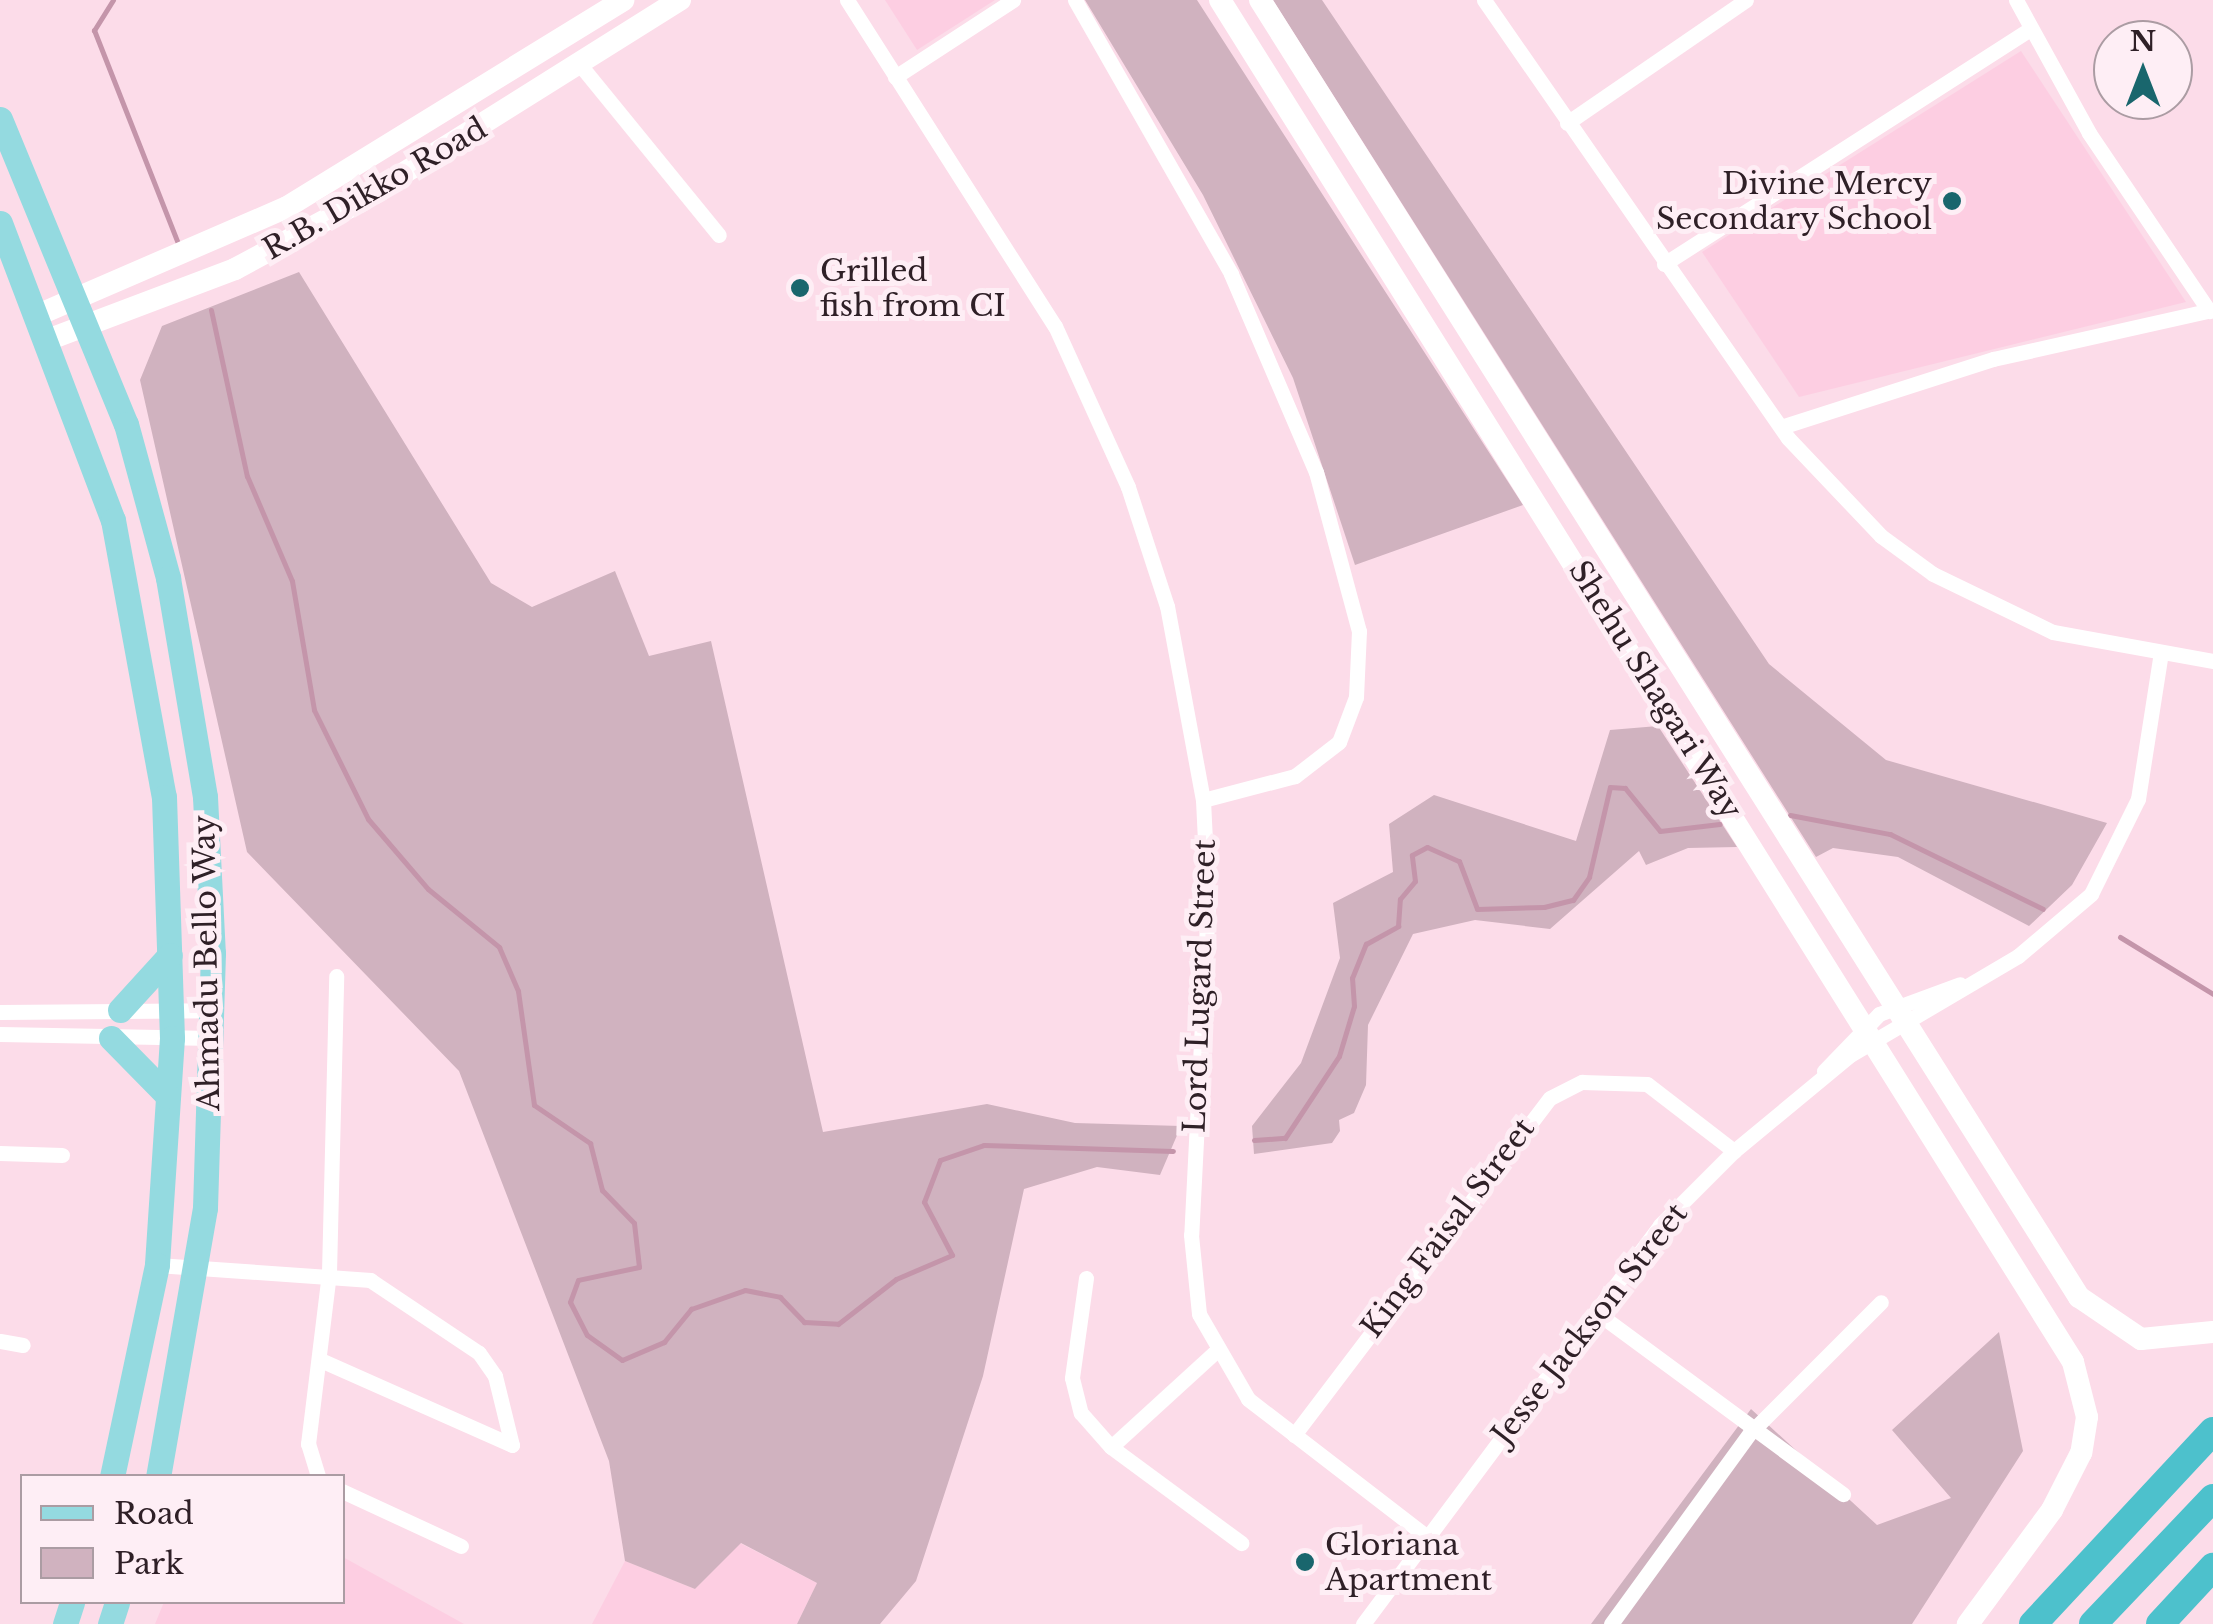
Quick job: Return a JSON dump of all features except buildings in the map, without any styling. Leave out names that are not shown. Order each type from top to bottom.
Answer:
[{"type":"highway","points":[[2032,1624],[2213,1430]]},
{"type":"highway","points":[[2093,1624],[2213,1498]]},
{"type":"highway","points":[[2160,1624],[2213,1567]]},
{"type":"main road","name":"R.B. Dikko Road","points":[[40,314],[219,241],[376,156],[624,0]]},
{"type":"main road","name":"R.B. Dikko Road","points":[[50,339],[235,268],[581,66],[680,0]]},
{"type":"main road","name":"Shehu Shagari Way","points":[[1220,0],[1906,1084],[2082,1385],[2086,1416],[2070,1480],[1968,1624]]},
{"type":"main road","name":"Shehu Shagari Way","points":[[1260,0],[1671,657],[2079,1297],[2141,1339],[2213,1332]]},
{"type":"main road","name":"Ahmadu Bello Way","points":[[0,118],[80,297],[153,514],[189,680],[211,868],[212,1038],[199,1268],[158,1474]]},
{"type":"main road","name":"Ahmadu Bello Way","points":[[0,223],[50,339],[130,586],[164,797],[172,1038],[157,1265],[112,1474]]},
{"type":"main road","points":[[120,1010],[153,984],[172,951]]},
{"type":"main road","points":[[111,1038],[168,1096]]},
{"type":"street","name":"Lord Lugard Street","points":[[847,0],[1055,326],[1096,408],[1167,606],[1203,800],[1208,904],[1191,1235],[1199,1314],[1214,1353],[1248,1399],[1426,1536]]},
{"type":"street","points":[[895,77],[1013,0]]},
{"type":"street","points":[[1075,0],[1231,274],[1316,472],[1359,631],[1350,722],[1322,760],[1203,800]]},
{"type":"street","points":[[1484,0],[1781,428],[1845,503],[1933,574],[2053,632],[2160,658],[2213,661]]},
{"type":"street","points":[[1567,123],[1746,0]]},
{"type":"street","points":[[1781,428],[1993,359],[2211,310],[2028,30],[2016,0]]},
{"type":"street","points":[[1664,264],[2028,30]]},
{"type":"street","points":[[581,66],[718,235]]},
{"type":"street","name":"Jesse Jackson Street","points":[[1363,1624],[1660,1225],[1734,1151],[1807,1094],[1878,1014],[1972,982],[2058,926],[2114,863],[2155,729],[2160,658]]},
{"type":"street","points":[[317,1474],[308,1444],[322,1361],[329,1273],[336,976]]},
{"type":"street","points":[[0,1012],[212,1010]]},
{"type":"street","points":[[0,1034],[212,1038]]},
{"type":"street","name":"King Faisal Street","points":[[1294,1436],[1550,1098],[1582,1082],[1647,1084],[1734,1151]]},
{"type":"street","points":[[0,1153],[62,1155]]},
{"type":"street","points":[[157,1265],[329,1273],[406,1298],[479,1353],[495,1376],[512,1445],[322,1361]]},
{"type":"street","points":[[1086,1278],[1074,1396],[1111,1447],[1241,1542]]},
{"type":"street","points":[[1611,1624],[1750,1433],[1881,1302]]},
{"type":"street","points":[[1596,1312],[1750,1433],[1842,1494]]},
{"type":"street","points":[[0,1341],[23,1345]]},
{"type":"street","points":[[1111,1447],[1214,1353]]},
{"type":"street","points":[[345,1492],[462,1546]]},
{"type":"shaded area","points":[[885,0],[995,0],[917,50]]},
{"type":"shaded area","name":"Divine Mercy Secondary School","points":[[2021,51],[2186,302],[1799,397],[1702,252]]},
{"type":"shaded area","points":[[740,1543],[817,1583],[797,1624],[592,1624],[625,1561],[695,1589]]},
{"type":"shaded area","points":[[345,1558],[464,1624],[155,1624],[163,1604],[345,1604]]},
{"type":"green space","points":[[1085,0],[1197,0],[1523,505],[1355,565],[1293,378],[1203,195]]},
{"type":"green space","points":[[1273,0],[1322,0],[1769,664],[1886,760],[2107,823],[2072,885],[2029,926],[1898,857],[1833,848],[1816,857]]},
{"type":"green space","points":[[299,272],[491,583],[532,607],[615,571],[649,656],[711,641],[823,1132],[987,1104],[1075,1123],[1181,1126],[1160,1175],[1097,1167],[1024,1189],[983,1376],[916,1581],[880,1624],[797,1624],[817,1583],[741,1543],[695,1589],[625,1561],[609,1461],[459,1071],[247,852],[140,380],[162,326]]},
{"type":"green space","points":[[1658,726],[1737,847],[1688,848],[1646,865],[1639,851],[1550,929],[1475,920],[1413,934],[1368,1025],[1366,1085],[1354,1113],[1339,1120],[1340,1131],[1332,1143],[1254,1154],[1252,1126],[1301,1063],[1340,958],[1333,903],[1393,872],[1389,824],[1434,795],[1576,841],[1610,730]]},
{"type":"green space","points":[[1999,1332],[2023,1451],[1912,1624],[1591,1624],[1751,1409],[1877,1525],[1951,1498],[1892,1430]]},
{"type":"waterway","points":[[113,0],[94,30],[178,243]]},
{"type":"waterway","points":[[211,310],[247,476],[292,581],[314,710],[368,819],[428,889],[499,947],[518,991],[534,1105],[590,1143],[602,1190],[634,1223],[639,1267],[578,1280],[570,1302],[587,1335],[622,1360],[664,1342],[691,1309],[745,1290],[780,1297],[804,1322],[838,1324],[896,1279],[952,1255],[924,1202],[940,1160],[984,1145],[1173,1151]]},
{"type":"waterway","points":[[1254,1140],[1285,1138],[1339,1056],[1354,1006],[1352,978],[1366,944],[1398,926],[1400,899],[1415,881],[1412,855],[1427,847],[1459,861],[1477,909],[1544,907],[1573,900],[1589,877],[1610,787],[1625,788],[1660,831],[1720,824]]},
{"type":"waterway","points":[[1790,815],[1890,834],[2043,909]]},
{"type":"waterway","points":[[2120,937],[2213,994]]},
{"type":"place","name":"Divine Mercy Secondary School","points":[[1952,201]]},
{"type":"place","name":"Grilled fish from CI","points":[[800,288]]},
{"type":"place","name":"Gloriana Apartment","points":[[1305,1562]]}]
